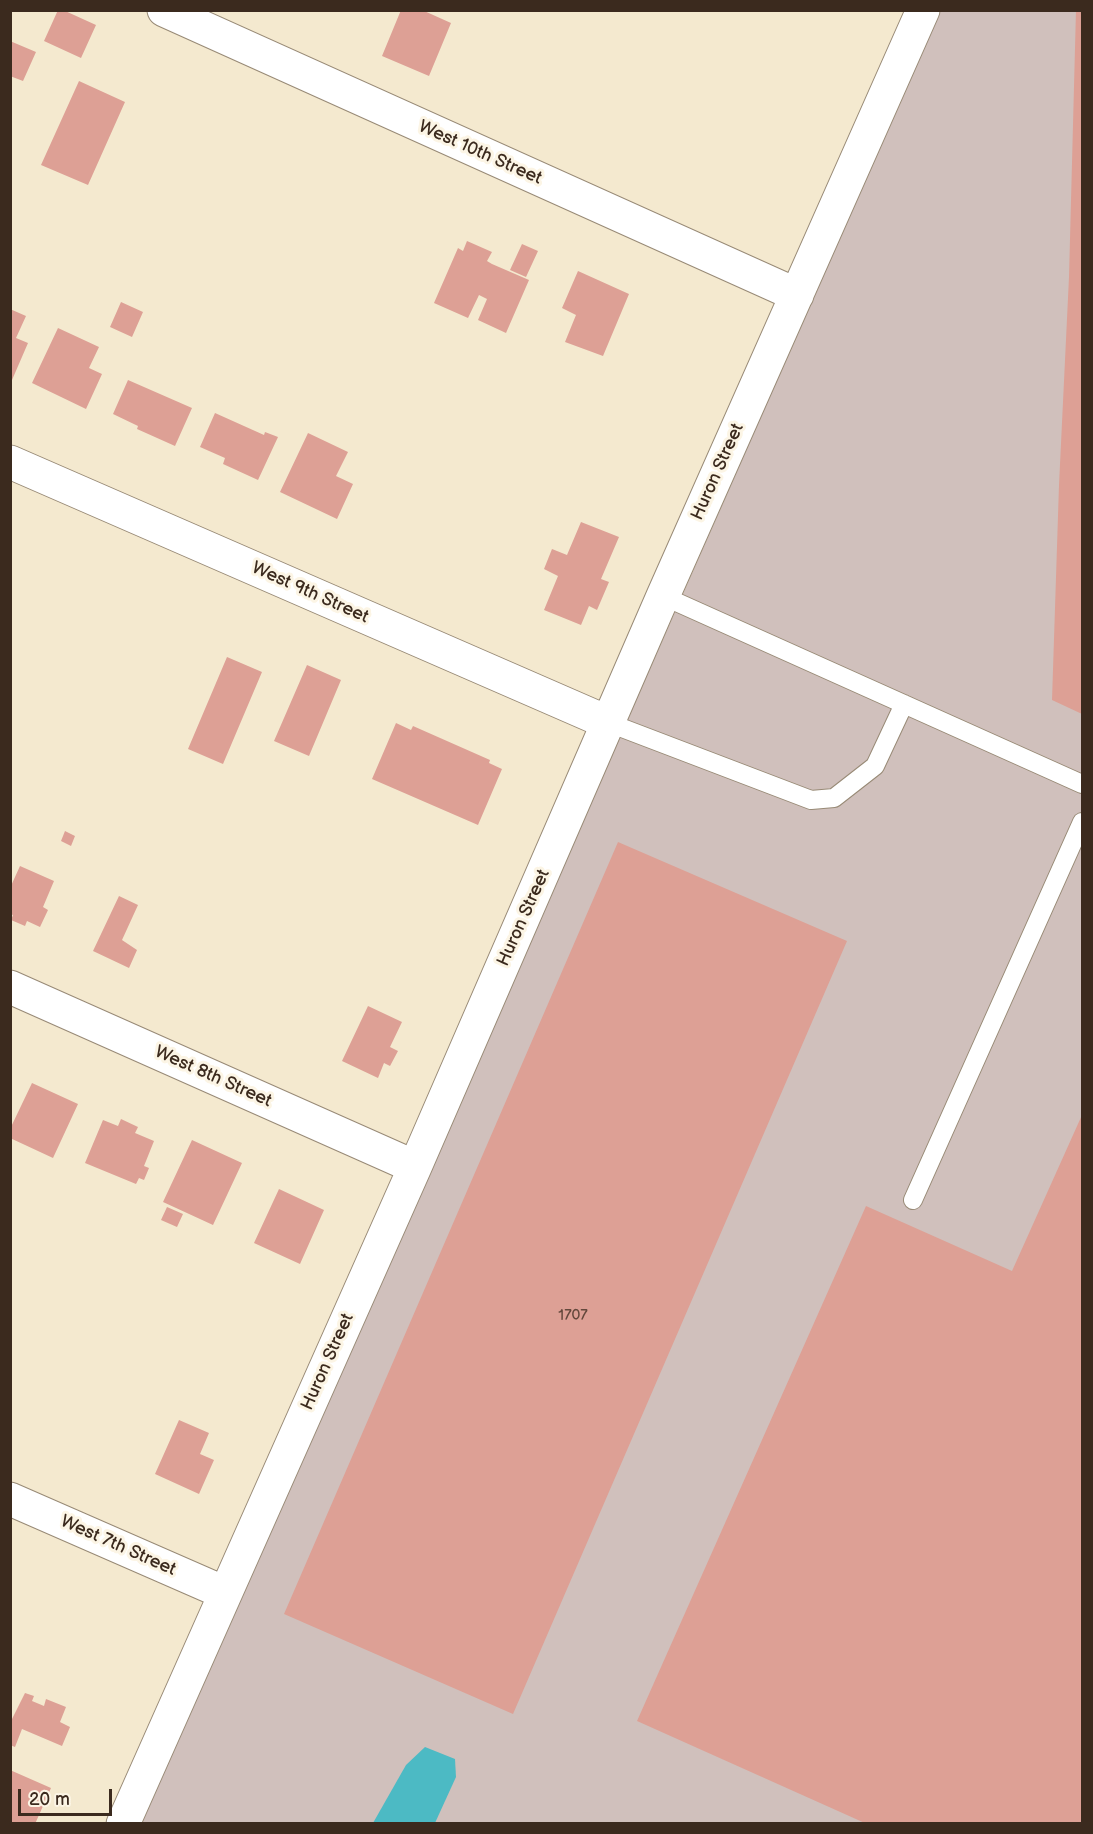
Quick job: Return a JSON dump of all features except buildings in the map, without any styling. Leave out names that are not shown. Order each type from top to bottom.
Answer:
[{"type":"street","name":"West 10th Street","points":[[164,10],[797,295]]},
{"type":"street","name":"Huron Street","points":[[123,1824],[415,1167],[663,596],[923,10]]},
{"type":"street","name":"West 9th Street","points":[[10,462],[609,723]]},
{"type":"street","name":"West 8th Street","points":[[10,987],[415,1167]]},
{"type":"street","name":"West 7th Street","points":[[10,1499],[225,1593]]},
{"type":"lane","points":[[663,596],[1083,784]]},
{"type":"lane","points":[[609,723],[811,800],[834,798],[875,766],[904,704]]},
{"type":"lane","points":[[913,1200],[1083,822]]},
{"type":"shaded area","points":[[939,11],[1082,11],[1082,1823],[138,1824],[686,587]]},
{"type":"water","points":[[425,1747],[455,1759],[456,1777],[435,1823],[373,1823],[406,1765]]}]
